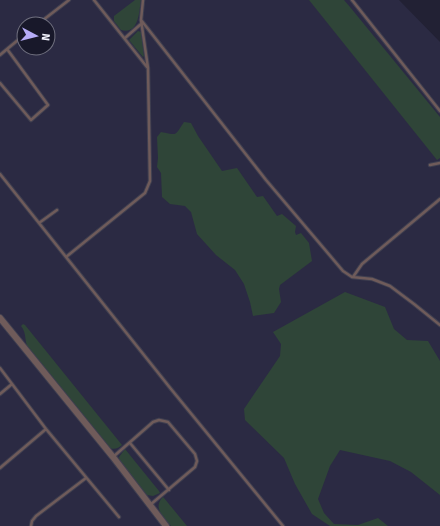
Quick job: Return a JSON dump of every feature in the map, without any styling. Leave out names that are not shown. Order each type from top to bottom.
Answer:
[{"type":"street","points":[[1,323],[113,457],[166,526]]},
{"type":"lane","points":[[48,16],[68,0]]},
{"type":"lane","points":[[94,0],[148,68]]},
{"type":"lane","points":[[66,257],[145,193],[150,181],[148,68],[141,22],[143,0]]},
{"type":"lane","points":[[352,0],[440,111]]},
{"type":"lane","points":[[125,38],[141,22]]},
{"type":"lane","points":[[141,22],[266,180],[343,271],[352,277],[372,279],[390,286],[440,325]]},
{"type":"lane","points":[[0,55],[16,42]]},
{"type":"lane","points":[[0,83],[31,120],[48,104],[7,49]]},
{"type":"lane","points":[[430,165],[440,162]]},
{"type":"lane","points":[[0,174],[171,389],[283,526]]},
{"type":"lane","points":[[352,277],[362,264],[440,199]]},
{"type":"lane","points":[[39,223],[56,210]]},
{"type":"lane","points":[[0,368],[46,429],[118,517]]},
{"type":"lane","points":[[0,394],[12,384]]},
{"type":"lane","points":[[113,457],[153,422],[159,420],[168,422],[195,454],[197,461],[194,467],[150,505]]},
{"type":"lane","points":[[0,468],[46,429]]},
{"type":"lane","points":[[130,442],[169,490]]},
{"type":"lane","points":[[31,526],[32,521],[36,516],[86,478]]},
{"type":"shaded area","points":[[0,0],[399,0],[440,42],[440,526],[0,526]]},
{"type":"green space","points":[[135,0],[141,0],[139,16],[135,26],[127,31],[121,30],[114,21],[114,16]]},
{"type":"green space","points":[[309,0],[344,0],[350,7],[440,117],[440,158],[437,160]]},
{"type":"green space","points":[[138,31],[141,32],[143,57],[129,40]]},
{"type":"green space","points":[[184,122],[191,123],[222,171],[237,168],[257,197],[263,196],[277,216],[282,214],[296,226],[296,235],[301,233],[309,243],[312,261],[280,285],[279,289],[281,302],[274,313],[253,316],[244,284],[235,270],[216,255],[197,234],[191,212],[185,206],[170,204],[162,197],[161,173],[157,167],[157,137],[161,132],[170,134],[177,133]]},
{"type":"green space","points":[[345,292],[385,307],[394,329],[407,340],[428,341],[440,361],[440,495],[411,472],[390,461],[340,450],[330,466],[318,499],[324,513],[334,524],[358,525],[378,518],[388,526],[330,526],[312,514],[295,484],[284,458],[245,420],[244,409],[280,356],[281,344],[273,332]]},
{"type":"green space","points":[[23,324],[122,445],[113,449],[107,447],[28,348],[24,331],[21,326]]},
{"type":"green space","points":[[125,449],[160,493],[153,496],[147,495],[120,463],[119,457]]},
{"type":"green space","points":[[163,497],[187,526],[171,526],[165,519],[159,509],[160,501]]}]
